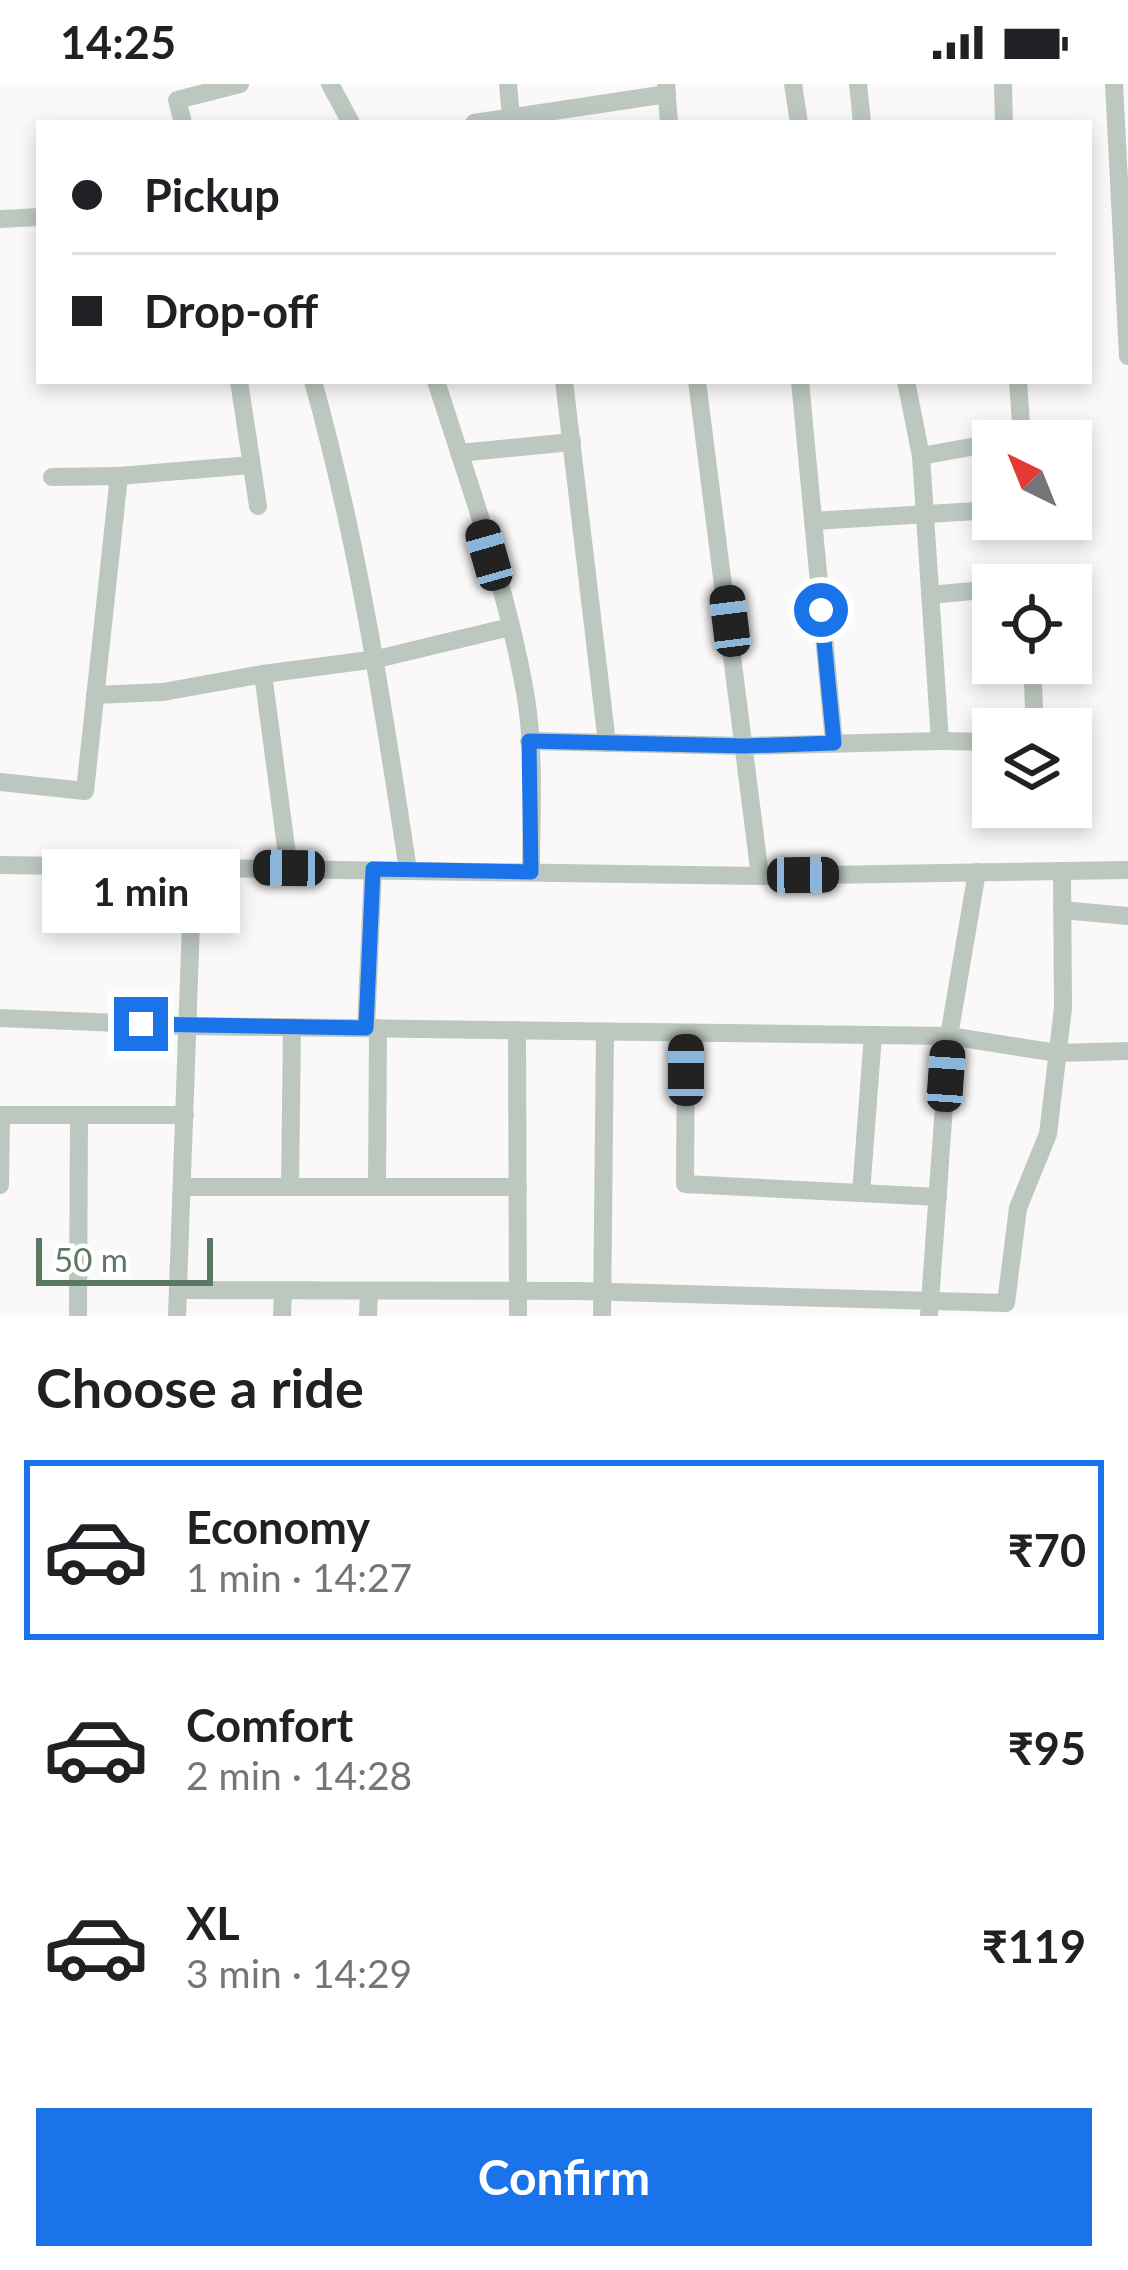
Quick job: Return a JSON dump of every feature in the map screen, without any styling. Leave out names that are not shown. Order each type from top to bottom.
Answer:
[{"type":"street","points":[[175,92],[240,84]]},
{"type":"street","points":[[330,84],[349,120]]},
{"type":"street","points":[[508,84],[512,117]]},
{"type":"street","points":[[793,84],[799,120]]},
{"type":"street","points":[[857,84],[862,120]]},
{"type":"street","points":[[1003,84],[1004,120]]},
{"type":"street","points":[[1114,84],[1128,356]]},
{"type":"street","points":[[493,120],[537,118],[666,89],[669,120]]},
{"type":"street","points":[[0,218],[36,217]]},
{"type":"street","points":[[239,384],[258,506]]},
{"type":"street","points":[[315,384],[337,467],[376,659],[408,870]]},
{"type":"street","points":[[437,384],[510,627],[526,700],[531,872]]},
{"type":"street","points":[[564,384],[607,742]]},
{"type":"street","points":[[697,384],[760,876]]},
{"type":"street","points":[[800,384],[834,743]]},
{"type":"street","points":[[907,384],[921,456],[940,741]]},
{"type":"street","points":[[1018,384],[1021,420]]},
{"type":"street","points":[[459,453],[572,442]]},
{"type":"street","points":[[921,456],[972,447]]},
{"type":"street","points":[[52,477],[251,465]]},
{"type":"street","points":[[0,782],[85,791],[119,476]]},
{"type":"street","points":[[813,520],[972,511]]},
{"type":"street","points":[[930,595],[972,591]]},
{"type":"street","points":[[95,695],[163,692],[376,659],[510,627]]},
{"type":"street","points":[[263,674],[289,868]]},
{"type":"street","points":[[529,741],[745,746],[972,742]]},
{"type":"street","points":[[0,866],[760,876],[1128,870]]},
{"type":"street","points":[[178,1316],[194,867]]},
{"type":"street","points":[[373,869],[377,1187]]},
{"type":"street","points":[[178,1290],[603,1292],[930,1309],[1006,1304],[1018,1208],[1048,1134],[1063,1008],[1062,871]]},
{"type":"street","points":[[930,1309],[949,1036],[977,872]]},
{"type":"street","points":[[1062,910],[1128,916]]},
{"type":"street","points":[[0,1018],[188,1026],[949,1036],[1057,1053],[1128,1051]]},
{"type":"street","points":[[290,1187],[292,1027]]},
{"type":"street","points":[[517,1030],[518,1316]]},
{"type":"street","points":[[602,1316],[605,1032]]},
{"type":"street","points":[[686,1033],[686,1184],[938,1197]]},
{"type":"street","points":[[861,1193],[873,1035]]},
{"type":"street","points":[[0,1185],[1,1115],[185,1115]]},
{"type":"street","points":[[78,1316],[80,1115]]},
{"type":"street","points":[[182,1187],[518,1187]]},
{"type":"street","points":[[282,1316],[283,1291]]},
{"type":"street","points":[[368,1316],[369,1291]]},
{"type":"route","points":[[141,1024],[366,1028],[373,869],[531,872],[529,741],[834,743],[821,610]]}]
